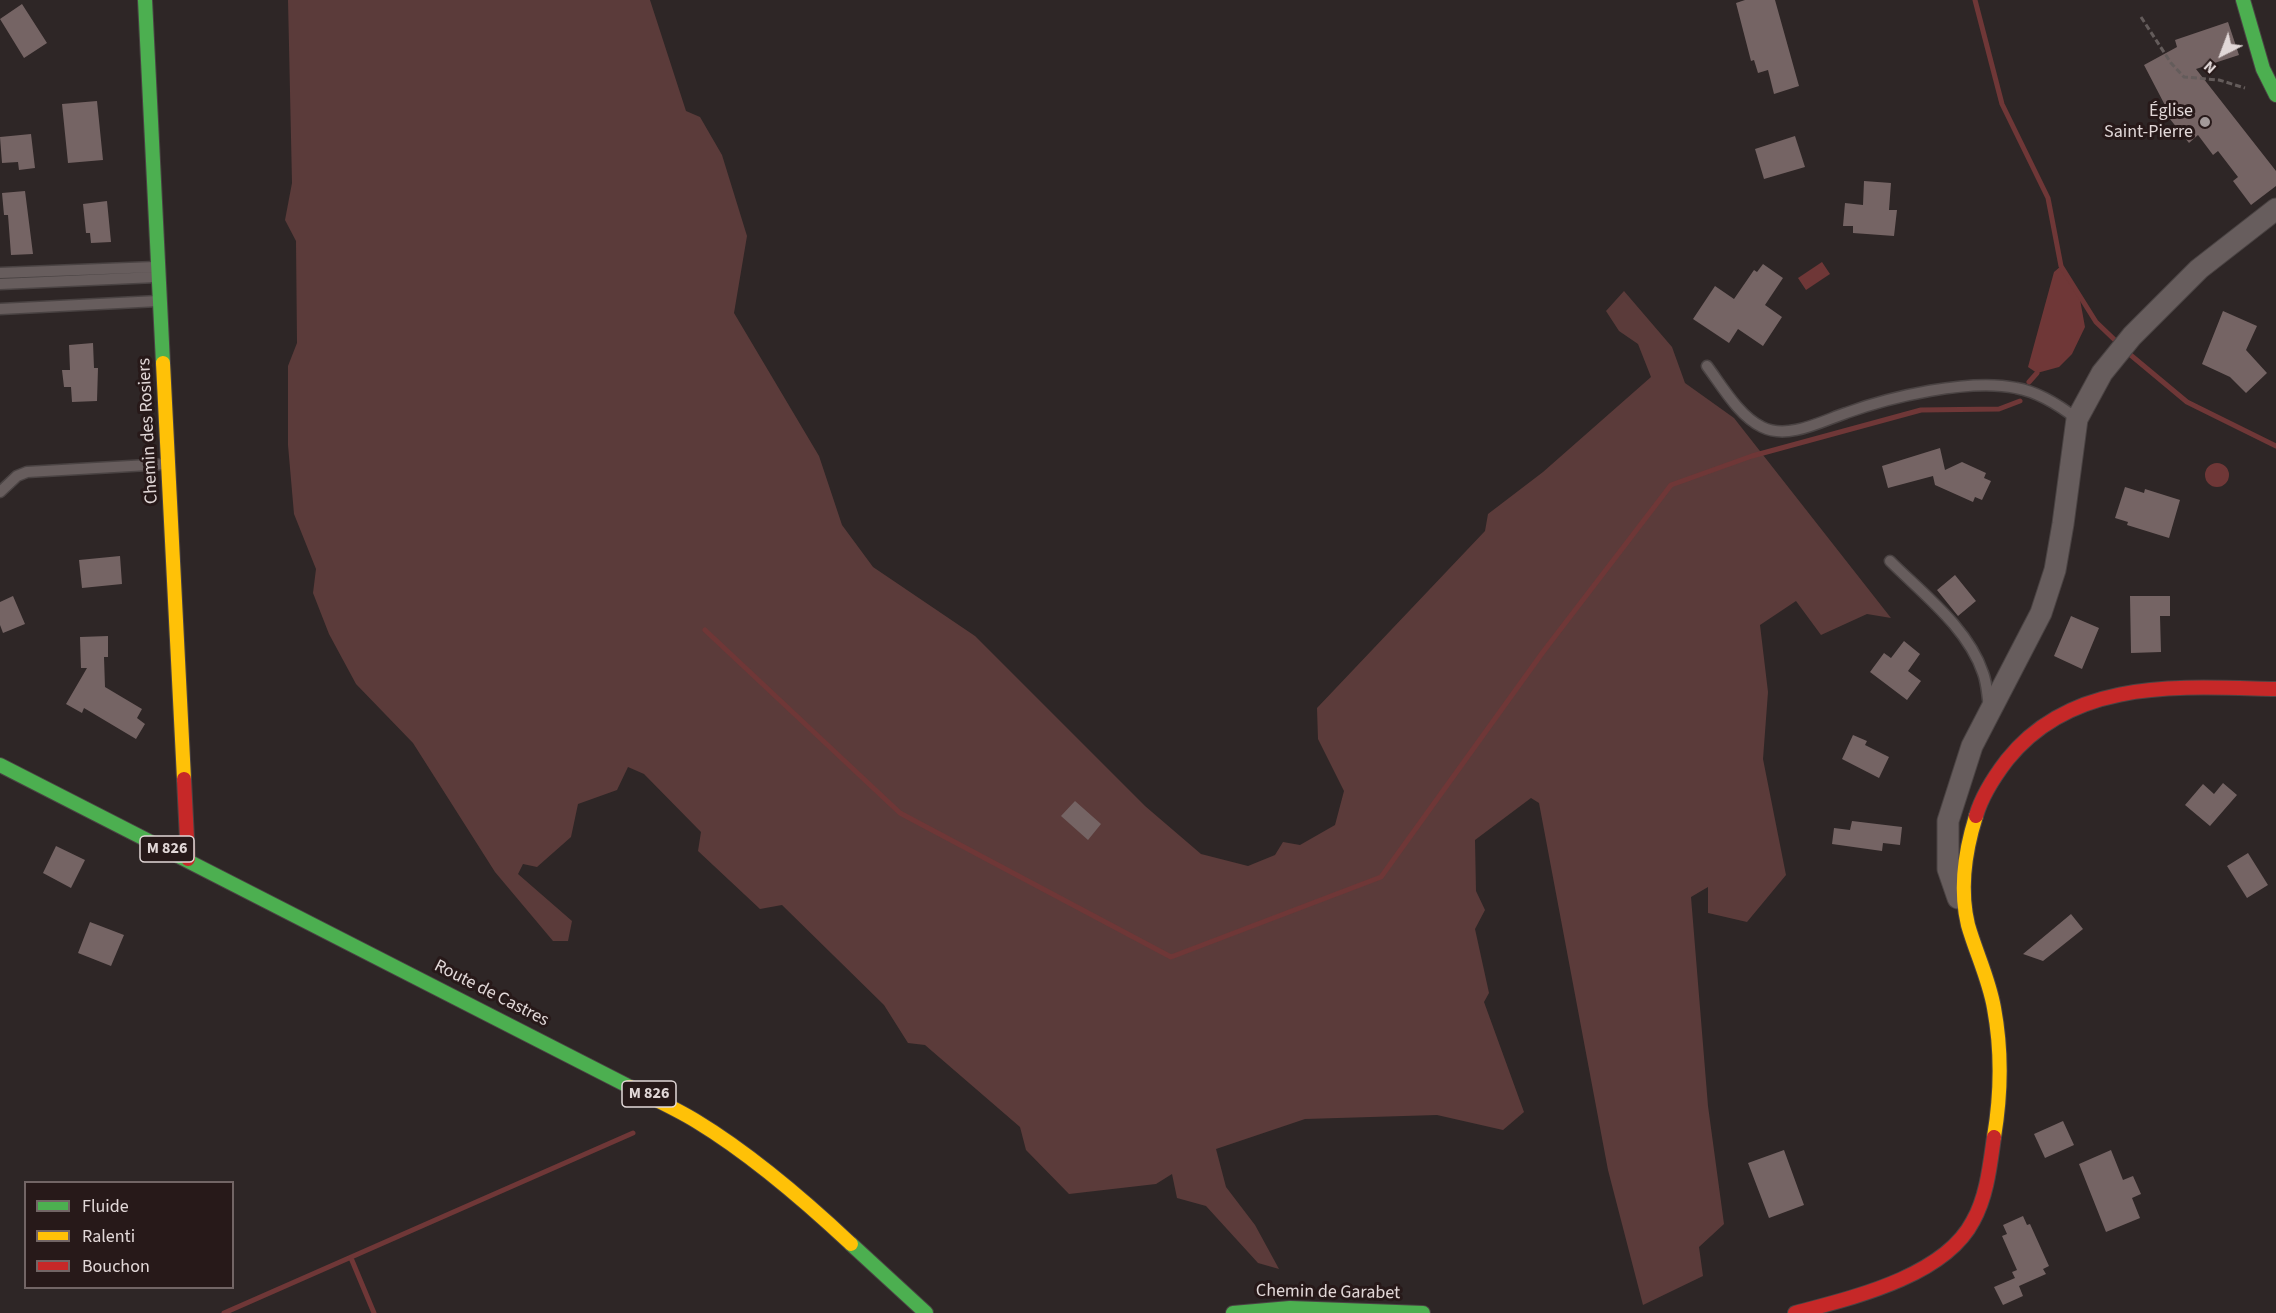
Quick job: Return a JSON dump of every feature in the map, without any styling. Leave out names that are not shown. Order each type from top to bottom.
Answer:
[{"type":"street","name":"Chemin des Rosiers","points":[[145,0],[188,859]]},
{"type":"street","points":[[2243,0],[2263,69],[2276,95]]},
{"type":"street","points":[[1795,1313],[1861,1293],[1920,1268],[1954,1246],[1974,1220],[1981,1205],[1994,1135],[1998,1060],[1996,1024],[1990,989],[1948,869],[1948,821],[1972,746],[2041,613],[2055,570],[2077,419],[2102,373],[2132,336],[2199,269],[2276,209]]},
{"type":"street","points":[[1966,915],[1964,877],[1967,842],[1972,819],[1983,795],[2006,759],[2058,715],[2084,702],[2140,690],[2276,689]]},
{"type":"street","name":"Route de Castres","points":[[0,765],[188,859],[695,1120],[737,1146],[778,1178],[926,1313]]},
{"type":"street","name":"Chemin de Garabet","points":[[1233,1313],[1290,1308],[1423,1313]]},
{"type":"lane","points":[[0,273],[159,272]]},
{"type":"lane","points":[[0,284],[159,272]]},
{"type":"lane","points":[[0,309],[161,301]]},
{"type":"lane","points":[[1707,366],[1743,412],[1761,427],[1774,430],[1805,428],[1848,412],[1919,391],[1969,387],[2016,387],[2049,400],[2077,419]]},
{"type":"lane","points":[[0,492],[17,476],[27,472],[169,463]]},
{"type":"lane","points":[[1890,561],[1952,622],[1968,643],[1983,673],[1990,710]]},
{"type":"path","points":[[2141,17],[2171,63],[2184,77],[2219,80],[2246,88]]},
{"type":"shaded area","points":[[288,0],[650,0],[686,111],[700,117],[722,155],[747,236],[734,313],[819,456],[842,525],[873,567],[975,636],[1145,806],[1201,854],[1248,866],[1275,855],[1283,842],[1300,845],[1335,825],[1344,791],[1318,739],[1317,708],[1485,531],[1488,514],[1543,472],[1651,377],[1638,344],[1619,331],[1606,311],[1624,291],[1672,347],[1685,383],[1734,418],[1891,618],[1867,614],[1821,635],[1796,601],[1760,625],[1768,692],[1763,759],[1786,875],[1747,922],[1708,913],[1708,887],[1691,897],[1708,1106],[1724,1224],[1699,1247],[1703,1276],[1643,1305],[1608,1170],[1539,803],[1531,798],[1475,840],[1476,891],[1485,910],[1475,929],[1489,993],[1484,1002],[1524,1112],[1503,1130],[1437,1115],[1305,1119],[1216,1149],[1226,1187],[1255,1225],[1279,1269],[1258,1263],[1206,1206],[1177,1198],[1172,1174],[1156,1184],[1069,1194],[1026,1150],[1020,1127],[925,1045],[908,1043],[884,1005],[782,905],[760,909],[698,851],[701,832],[644,774],[628,767],[617,790],[578,804],[571,837],[537,867],[523,864],[518,874],[572,921],[568,941],[553,941],[495,872],[413,743],[356,684],[329,634],[313,593],[316,569],[294,514],[288,445],[288,366],[297,343],[296,241],[285,220],[292,183]]},
{"type":"shaded area","points":[[1822,262],[1830,274],[1806,290],[1798,278]]},
{"type":"shaded area","points":[[2061,266],[2079,294],[2085,327],[2072,354],[2059,367],[2037,373],[2028,367],[2054,272]]},
{"type":"shaded area","points":[[2217,463],[2226,466],[2229,475],[2226,484],[2217,487],[2208,484],[2205,475],[2208,466]]},
{"type":"building","points":[[1745,0],[1775,0],[1799,86],[1774,94],[1768,70],[1758,73],[1754,60],[1751,61],[1736,3]]},
{"type":"building","points":[[22,4],[47,43],[24,58],[0,19]]},
{"type":"building","points":[[2228,22],[2239,55],[2196,69],[2276,171],[2276,186],[2251,205],[2233,181],[2238,177],[2218,151],[2213,155],[2198,135],[2189,143],[2166,114],[2168,111],[2144,65],[2177,47],[2175,40]]},
{"type":"building","points":[[97,101],[103,160],[68,163],[62,104]]},
{"type":"building","points":[[31,134],[35,168],[19,170],[18,162],[2,163],[0,137]]},
{"type":"building","points":[[1795,136],[1805,167],[1764,179],[1755,149]]},
{"type":"building","points":[[1864,181],[1891,183],[1889,210],[1897,210],[1894,236],[1853,233],[1853,226],[1843,226],[1845,203],[1863,205]]},
{"type":"building","points":[[25,191],[33,254],[11,255],[8,215],[4,215],[2,193]]},
{"type":"building","points":[[107,201],[111,242],[91,243],[90,233],[86,233],[83,204]]},
{"type":"building","points":[[1763,264],[1783,278],[1765,305],[1782,317],[1763,346],[1738,329],[1729,343],[1693,319],[1715,286],[1734,299],[1754,270],[1757,272]]},
{"type":"building","points":[[2223,311],[2257,326],[2246,350],[2267,373],[2246,393],[2230,377],[2202,364]]},
{"type":"building","points":[[93,343],[94,368],[98,368],[97,401],[72,402],[71,387],[64,387],[62,370],[70,370],[69,345]]},
{"type":"building","points":[[1940,448],[1945,470],[1962,462],[1986,473],[1984,478],[1991,481],[1982,500],[1975,497],[1973,502],[1935,485],[1933,476],[1888,488],[1882,466]]},
{"type":"building","points":[[2125,487],[2144,493],[2145,489],[2180,500],[2169,538],[2127,525],[2128,522],[2115,518]]},
{"type":"building","points":[[120,556],[122,584],[82,588],[79,560]]},
{"type":"building","points":[[1955,575],[1976,601],[1958,616],[1937,590]]},
{"type":"building","points":[[13,596],[25,624],[3,633],[0,625],[0,602]]},
{"type":"building","points":[[2130,596],[2170,596],[2170,616],[2160,616],[2161,652],[2131,653]]},
{"type":"building","points":[[2071,616],[2099,628],[2082,669],[2054,656]]},
{"type":"building","points":[[108,636],[108,657],[104,657],[105,687],[142,709],[137,718],[145,724],[136,739],[84,708],[82,713],[66,704],[87,668],[81,668],[80,637]]},
{"type":"building","points":[[1904,641],[1920,654],[1908,671],[1921,681],[1907,700],[1870,672],[1884,653],[1891,658]]},
{"type":"building","points":[[1853,735],[1867,741],[1865,745],[1889,757],[1879,778],[1842,759]]},
{"type":"building","points":[[2223,783],[2237,795],[2210,826],[2185,805],[2203,784],[2214,794]]},
{"type":"building","points":[[1075,801],[1101,824],[1088,840],[1061,816]]},
{"type":"building","points":[[1852,821],[1902,827],[1900,845],[1883,843],[1882,851],[1832,844],[1834,828],[1850,830]]},
{"type":"building","points":[[56,846],[85,860],[71,888],[43,873]]},
{"type":"building","points":[[2248,853],[2268,885],[2247,898],[2227,866]]},
{"type":"building","points":[[2071,914],[2083,929],[2043,961],[2023,954]]},
{"type":"building","points":[[90,922],[124,935],[111,966],[78,953]]},
{"type":"building","points":[[2063,1121],[2074,1145],[2045,1158],[2034,1134]]},
{"type":"building","points":[[1784,1150],[1804,1205],[1769,1218],[1748,1163]]},
{"type":"building","points":[[2111,1150],[2123,1180],[2133,1176],[2141,1194],[2132,1198],[2140,1218],[2106,1232],[2079,1164]]},
{"type":"building","points":[[2023,1216],[2027,1225],[2030,1224],[2049,1266],[2043,1269],[2046,1274],[2019,1286],[2023,1296],[2003,1305],[1994,1287],[2015,1278],[2012,1272],[2017,1270],[2002,1236],[2007,1234],[2003,1225]]},
{"type":"waterway","points":[[1975,0],[2002,104],[2048,198],[2061,266],[2096,322],[2119,344]]},
{"type":"waterway","points":[[2127,352],[2187,402],[2276,446]]},
{"type":"waterway","points":[[2029,382],[2037,373]]},
{"type":"waterway","points":[[705,630],[900,813],[1171,957],[1381,877],[1543,652],[1671,485],[1752,456],[1921,410],[1999,409],[2020,401]]},
{"type":"waterway","points":[[224,1313],[633,1133]]},
{"type":"waterway","points":[[351,1258],[374,1313]]},
{"type":"traffic: fast","points":[[145,0],[163,363]]},
{"type":"traffic: fast","points":[[2243,0],[2263,69],[2276,95]]},
{"type":"traffic: fast","points":[[0,765],[630,1087]]},
{"type":"traffic: fast","points":[[851,1244],[926,1313]]},
{"type":"traffic: fast","points":[[1233,1313],[1290,1308],[1423,1313]]},
{"type":"traffic: slow","points":[[163,363],[184,779]]},
{"type":"traffic: slow","points":[[1976,816],[1966,856],[1964,897],[1968,925],[1989,987],[1997,1024],[2000,1073],[1994,1137]]},
{"type":"traffic: slow","points":[[630,1087],[688,1116],[737,1148],[796,1194],[851,1244]]},
{"type":"traffic: jam","points":[[1976,816],[1989,786],[2007,760],[2034,733],[2064,714],[2096,701],[2131,693],[2203,688],[2276,689]]},
{"type":"traffic: jam","points":[[184,779],[188,859]]},
{"type":"traffic: jam","points":[[1795,1313],[1868,1292],[1919,1271],[1941,1257],[1959,1240],[1978,1211],[1987,1180],[1994,1137]]},
{"type":"place","name":"Église Saint-Pierre","points":[[2205,122]]}]
